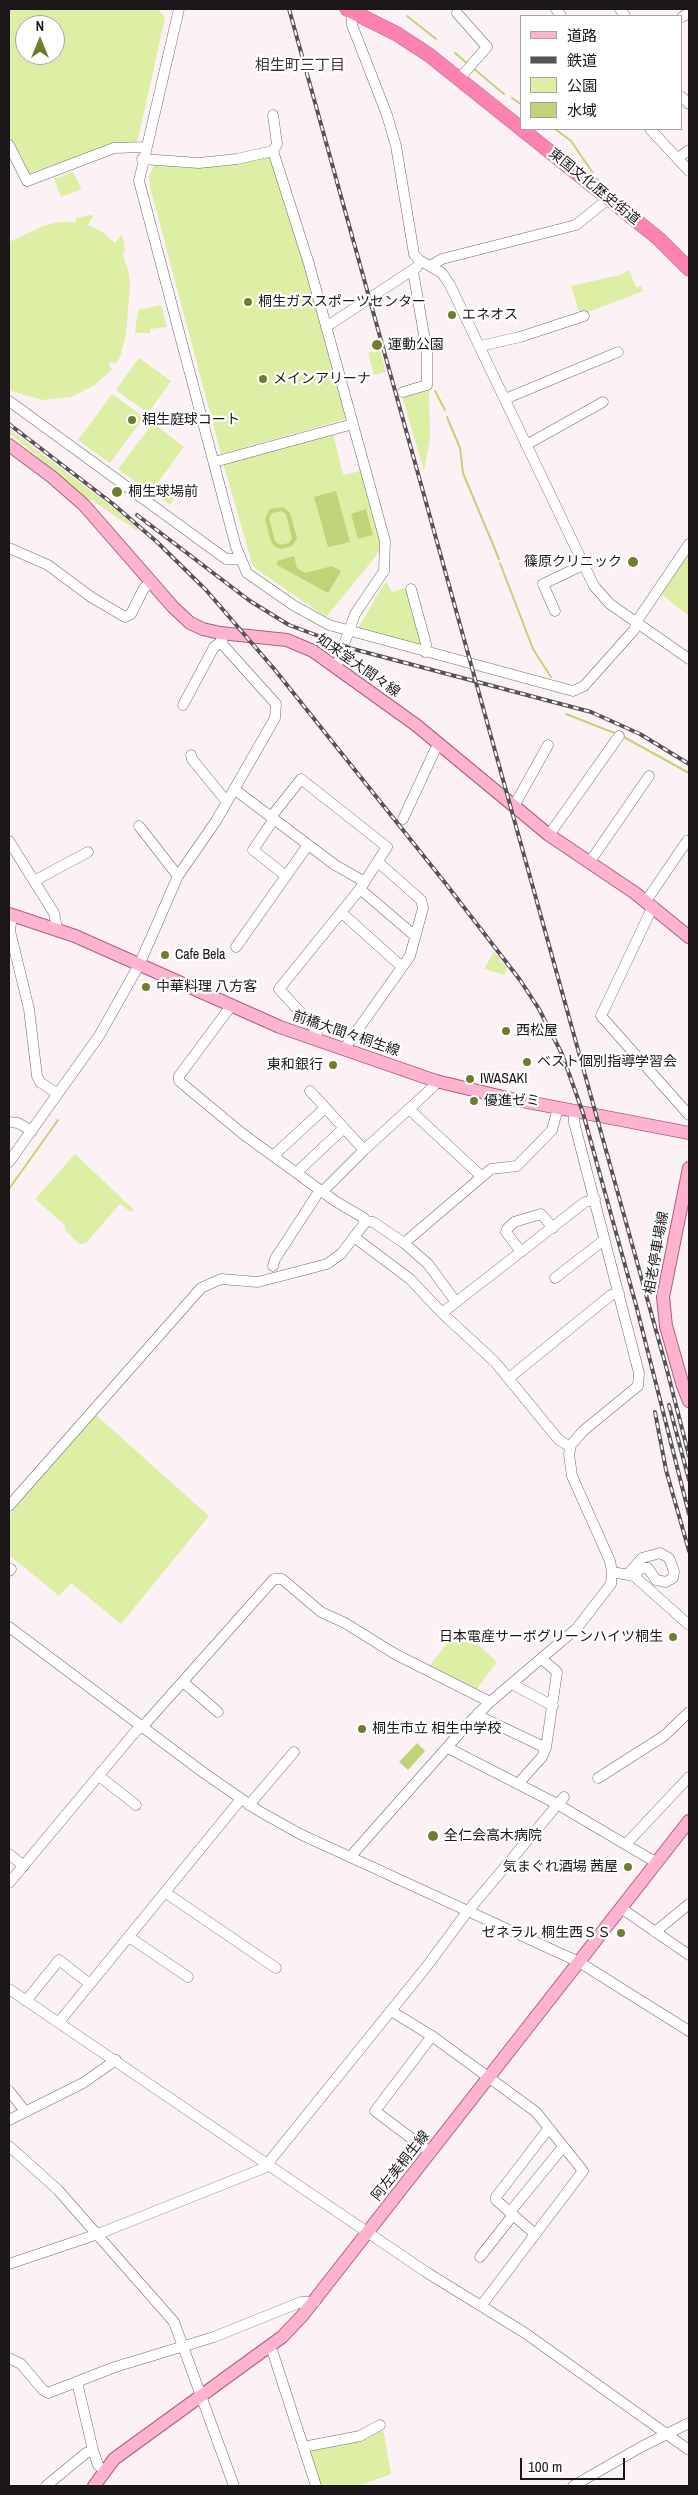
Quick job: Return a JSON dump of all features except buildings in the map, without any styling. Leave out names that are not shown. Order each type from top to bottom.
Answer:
[{"type":"highway","name":"東国文化歴史街道","points":[[350,10],[408,40],[520,128]]},
{"type":"highway","name":"東国文化歴史街道","points":[[523,130],[659,239],[689,269]]},
{"type":"main road","name":"如来堂大間々線","points":[[9,445],[52,477],[84,505],[151,583],[190,622],[220,637],[287,640],[306,647],[336,667],[440,745],[549,835],[649,904],[689,937]]},
{"type":"main road","name":"前橋大間々桐生線","points":[[10,915],[57,929],[231,1006],[316,1040],[436,1081],[492,1095],[689,1134]]},
{"type":"main road","name":"相老停車場線","points":[[689,1168],[663,1297],[666,1326],[689,1401]]},
{"type":"main road","name":"阿左美桐生線","points":[[100,2481],[123,2452],[295,2325],[315,2302],[689,1821]]},
{"type":"street","points":[[179,9],[142,159],[139,186],[240,560],[243,568],[251,578],[318,620],[348,632],[573,691],[584,686],[637,624],[689,544]]},
{"type":"street","points":[[350,10],[352,25],[393,134],[413,251],[426,264],[442,273],[450,285],[583,565],[600,594],[637,624],[689,659]]},
{"type":"street","points":[[457,13],[487,47],[460,79]]},
{"type":"street","points":[[273,115],[277,144],[273,151],[306,253],[385,541],[386,557],[381,577],[355,614],[336,667]]},
{"type":"street","points":[[651,130],[689,171]]},
{"type":"street","points":[[9,145],[12,159],[27,181],[114,148],[146,147]]},
{"type":"street","points":[[678,158],[689,150]]},
{"type":"street","points":[[142,159],[200,163],[237,159],[273,151]]},
{"type":"street","points":[[326,327],[426,264],[576,225],[608,199]]},
{"type":"street","points":[[403,392],[426,384],[427,381],[426,352],[413,271]]},
{"type":"street","points":[[480,346],[520,337],[584,316]]},
{"type":"street","points":[[505,399],[618,352]]},
{"type":"street","points":[[9,401],[226,559],[240,560]]},
{"type":"street","points":[[526,445],[603,402]]},
{"type":"street","points":[[214,462],[353,424]]},
{"type":"street","points":[[9,548],[48,565],[92,597],[124,617],[131,614],[144,588],[151,583]]},
{"type":"street","points":[[555,611],[543,584],[583,565]]},
{"type":"street","points":[[411,589],[426,644],[425,652]]},
{"type":"street","points":[[9,1162],[99,1036],[138,965],[178,876],[228,802],[275,718],[277,707],[220,637],[183,704]]},
{"type":"street","points":[[549,835],[619,736]]},
{"type":"street","points":[[403,819],[435,750],[440,745]]},
{"type":"street","points":[[514,806],[548,745]]},
{"type":"street","points":[[191,755],[192,759],[228,802]]},
{"type":"street","points":[[589,863],[649,776]]},
{"type":"street","points":[[286,876],[253,850],[272,818],[301,779],[387,846],[362,886],[342,913],[279,989],[313,1026],[317,1035],[316,1040]]},
{"type":"street","points":[[234,789],[362,886],[415,936]]},
{"type":"street","points":[[139,826],[178,876]]},
{"type":"street","points":[[9,841],[54,912],[57,929]]},
{"type":"street","points":[[689,842],[687,841],[649,904],[601,1016],[689,1115]]},
{"type":"street","points":[[236,947],[308,845]]},
{"type":"street","points":[[34,881],[88,852]]},
{"type":"street","points":[[344,1049],[410,956],[423,903],[378,862]]},
{"type":"street","points":[[342,913],[402,967]]},
{"type":"street","points":[[10,915],[11,944],[29,1009],[37,1076],[40,1082],[58,1094]]},
{"type":"street","points":[[231,1006],[179,1076],[179,1081],[243,1134],[319,1189],[365,1221],[373,1222],[404,1243],[428,1264],[456,1302]]},
{"type":"street","points":[[273,1266],[275,1259],[319,1189],[433,1087],[436,1081]]},
{"type":"street","points":[[310,1091],[364,1150]]},
{"type":"street","points":[[274,1155],[325,1108]]},
{"type":"street","points":[[409,1108],[481,1176]]},
{"type":"street","points":[[404,1243],[481,1176],[493,1168],[517,1166],[552,1130],[558,1108]]},
{"type":"street","points":[[350,1857],[478,1713],[577,1628],[609,1588],[612,1572],[607,1553],[572,1476],[569,1459],[570,1447],[590,1424],[634,1390],[640,1380],[574,1122],[574,1111]]},
{"type":"street","points":[[9,1122],[18,1123],[32,1131]]},
{"type":"street","points":[[297,1172],[344,1128]]},
{"type":"street","points":[[442,1313],[585,1202],[595,1199]]},
{"type":"street","points":[[521,1252],[506,1232],[514,1222],[541,1214],[553,1228]]},
{"type":"street","points":[[9,1506],[201,1288],[221,1278],[258,1282],[321,1266],[341,1254],[365,1221]]},
{"type":"street","points":[[354,1237],[404,1273],[442,1313],[495,1362],[558,1439],[570,1447]]},
{"type":"street","points":[[555,1278],[605,1241]]},
{"type":"street","points":[[509,1378],[612,1295],[619,1293]]},
{"type":"street","points":[[612,1572],[631,1575],[689,1625]]},
{"type":"street","points":[[9,1882],[99,1776],[274,1579],[282,1579],[321,1612],[345,1623],[395,1654],[490,1702]]},
{"type":"street","points":[[9,1627],[245,1802],[287,1827],[467,1912],[579,1962],[689,2031]]},
{"type":"street","points":[[518,1784],[542,1757],[546,1748],[557,1672],[542,1658]]},
{"type":"street","points":[[183,1682],[218,1712]]},
{"type":"street","points":[[512,1684],[553,1706]]},
{"type":"street","points":[[598,1778],[652,1745],[689,1712]]},
{"type":"street","points":[[478,1713],[483,1718],[546,1748]]},
{"type":"street","points":[[448,1748],[518,1784],[561,1801],[657,1863]]},
{"type":"street","points":[[59,2022],[166,1893],[245,1802],[294,1752]]},
{"type":"street","points":[[99,1776],[136,1805]]},
{"type":"street","points":[[626,1844],[689,1778]]},
{"type":"street","points":[[9,2264],[98,2234],[256,2172],[268,2164],[391,2011],[467,1912],[561,1801]]},
{"type":"street","points":[[9,1854],[24,1866]]},
{"type":"street","points":[[166,1893],[276,1968]]},
{"type":"street","points":[[655,1932],[689,1904]]},
{"type":"street","points":[[622,1908],[689,1954]]},
{"type":"street","points":[[129,1937],[188,1977]]},
{"type":"street","points":[[26,2001],[59,1960],[90,1984]]},
{"type":"street","points":[[9,1989],[368,2233],[524,2333],[689,2450]]},
{"type":"street","points":[[391,2011],[432,2036],[536,2112],[584,2171],[482,2306]]},
{"type":"street","points":[[431,2153],[375,2111],[432,2036]]},
{"type":"street","points":[[9,2120],[83,2083],[116,2060]]},
{"type":"street","points":[[9,2092],[25,2111]]},
{"type":"street","points":[[535,2234],[496,2200],[497,2194],[549,2128]]},
{"type":"street","points":[[9,2146],[58,2190],[171,2318],[234,2486]]},
{"type":"street","points":[[480,2257],[563,2147]]},
{"type":"street","points":[[9,2358],[21,2364],[46,2392],[115,2367],[221,2334],[302,2302],[315,2302]]},
{"type":"street","points":[[268,2346],[273,2352],[316,2486]]},
{"type":"street","points":[[77,2382],[98,2465],[100,2481]]},
{"type":"street","points":[[573,2486],[587,2483],[689,2423]]},
{"type":"street","points":[[303,2447],[360,2436],[380,2425]]},
{"type":"street","points":[[46,2486],[86,2453],[93,2450]]},
{"type":"green space","points":[[9,9],[158,9],[165,18],[138,139],[135,142],[112,144],[28,174],[9,139]]},
{"type":"green space","name":"桐生ガススポーツセンター","points":[[270,154],[318,309],[316,310],[346,419],[221,454],[150,187],[149,176],[154,165],[187,168],[238,163]]},
{"type":"green space","points":[[73,172],[81,188],[61,197],[54,179]]},
{"type":"green space","points":[[93,216],[88,225],[104,233],[115,243],[121,235],[123,237],[125,251],[122,254],[128,269],[130,285],[126,334],[120,357],[116,364],[111,362],[109,366],[112,369],[95,385],[71,397],[43,400],[11,391],[9,390],[9,242],[43,226],[59,222],[76,222],[76,218]]},
{"type":"green space","points":[[629,270],[636,287],[641,286],[643,291],[580,315],[571,286],[620,275]]},
{"type":"green space","points":[[161,305],[167,327],[150,329],[150,333],[135,333],[138,310]]},
{"type":"green space","points":[[380,349],[386,372],[374,375],[368,353]]},
{"type":"green space","points":[[139,358],[171,381],[148,413],[116,390]]},
{"type":"green space","points":[[429,388],[430,439],[424,471],[402,396]]},
{"type":"green space","points":[[112,394],[144,417],[110,463],[78,440]]},
{"type":"green space","points":[[153,423],[184,447],[150,493],[118,469]]},
{"type":"green space","points":[[9,429],[111,506],[138,529],[137,531],[90,499],[86,502],[42,463],[37,456],[9,433]]},
{"type":"green space","points":[[333,433],[343,475],[361,471],[381,546],[376,556],[326,617],[256,569],[252,563],[223,463]]},
{"type":"green space","points":[[165,480],[180,490],[170,505],[154,494]]},
{"type":"green space","points":[[689,551],[689,616],[661,594]]},
{"type":"green space","points":[[386,581],[392,592],[409,587],[422,646],[358,628]]},
{"type":"green space","points":[[494,952],[507,968],[505,975],[484,969]]},
{"type":"green space","points":[[75,1154],[134,1210],[131,1212],[120,1204],[86,1243],[79,1244],[65,1230],[65,1225],[35,1199]]},
{"type":"green space","points":[[96,1415],[209,1516],[121,1624],[71,1583],[59,1596],[9,1555],[9,1515]]},
{"type":"green space","points":[[459,1627],[497,1662],[476,1690],[428,1668]]},
{"type":"green space","points":[[383,2428],[391,2474],[358,2486],[319,2486],[308,2451]]},
{"type":"water","points":[[336,491],[350,542],[328,547],[314,497]]},
{"type":"water","points":[[283,507],[290,513],[297,538],[292,546],[281,549],[275,547],[271,542],[265,519],[270,509]],"holes":[[[282,511],[286,514],[292,538],[289,543],[280,545],[275,541],[269,518],[272,513]]]},
{"type":"water","points":[[366,509],[373,535],[358,539],[351,514]]},
{"type":"water","points":[[294,556],[297,568],[305,573],[332,566],[341,571],[328,593],[277,565],[277,561]]},
{"type":"water","points":[[417,1743],[425,1751],[408,1770],[399,1762]]},
{"type":"waterway","points":[[407,16],[436,39]]},
{"type":"waterway","points":[[455,53],[468,64]]},
{"type":"waterway","points":[[473,68],[504,94]]},
{"type":"waterway","points":[[512,98],[520,104]]},
{"type":"waterway","points":[[556,130],[571,141],[593,173]]},
{"type":"waterway","points":[[596,178],[601,184]]},
{"type":"waterway","points":[[435,391],[445,410]]},
{"type":"waterway","points":[[447,417],[460,448],[463,473],[499,559]]},
{"type":"waterway","points":[[500,563],[533,649],[551,677]]},
{"type":"waterway","points":[[566,714],[617,734]]},
{"type":"waterway","points":[[622,736],[689,773]]},
{"type":"waterway","points":[[9,1189],[58,1120]]},
{"type":"railway","points":[[289,9],[667,1370],[689,1456]]},
{"type":"railway","points":[[9,424],[113,504],[157,542],[206,590],[275,670],[446,884],[520,980],[539,1009],[562,1054],[583,1113],[636,1305],[689,1514]]},
{"type":"railway","points":[[137,515],[250,601],[289,625],[353,649],[591,712],[640,734],[689,764]]},
{"type":"railway","points":[[669,1405],[689,1480]]},
{"type":"railway","points":[[655,1412],[666,1470],[689,1551]]},
{"type":"place","name":"桐生ガススポーツセンター","points":[[248,302]]},
{"type":"place","name":"エネオス","points":[[452,315]]},
{"type":"place","name":"運動公園","points":[[377,345]]},
{"type":"place","name":"メインアリーナ","points":[[263,379]]},
{"type":"place","name":"相生庭球コート","points":[[132,420]]},
{"type":"place","name":"桐生球場前","points":[[117,492]]},
{"type":"place","name":"篠原クリニック","points":[[633,562]]},
{"type":"place","name":"Cafe Bela","points":[[165,955]]},
{"type":"place","name":"中華料理 八方客","points":[[146,987]]},
{"type":"place","name":"西松屋","points":[[506,1031]]},
{"type":"place","name":"ベスト個別指導学習会","points":[[527,1062]]},
{"type":"place","name":"東和銀行","points":[[333,1065]]},
{"type":"place","name":"IWASAKI","points":[[470,1079]]},
{"type":"place","name":"優進ゼミ","points":[[474,1101]]},
{"type":"place","name":"日本電産サーボグリーンハイツ桐生","points":[[673,1637]]},
{"type":"place","name":"桐生市立 相生中学校","points":[[362,1729]]},
{"type":"place","name":"全仁会高木病院","points":[[433,1836]]},
{"type":"place","name":"気まぐれ酒場 茜屋","points":[[628,1867]]},
{"type":"place","name":"ゼネラル 桐生西ＳＳ","points":[[621,1933]]},
{"type":"district","name":"相生町三丁目","points":[[300,66]]}]
